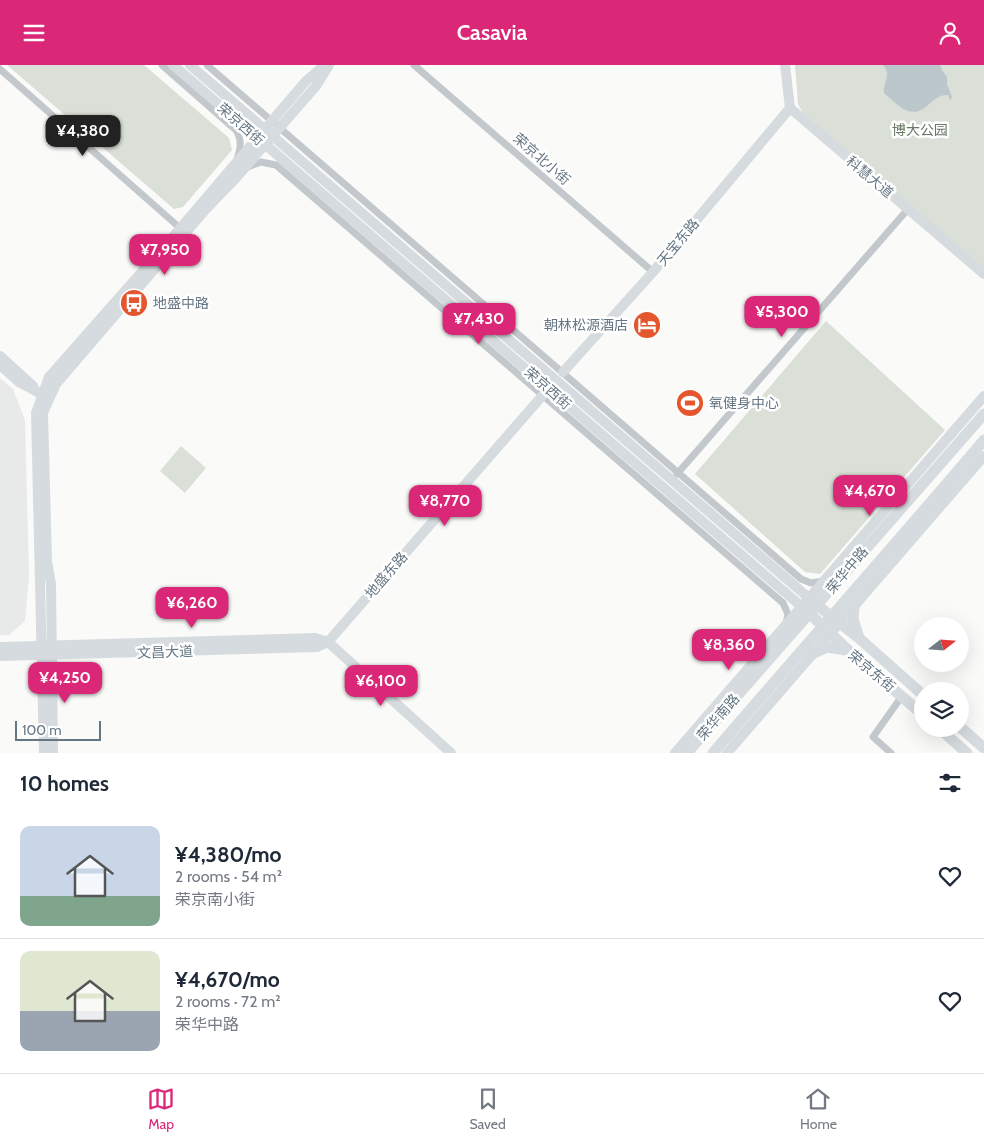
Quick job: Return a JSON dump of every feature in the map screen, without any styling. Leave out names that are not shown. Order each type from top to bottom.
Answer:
[{"type":"main road","name":"荣华中路","points":[[809,606],[888,523],[984,413]]},
{"type":"main road","name":"荣华中路","points":[[836,620],[984,440]]},
{"type":"main road","name":"荣京东街","points":[[809,606],[836,620],[914,687]]},
{"type":"main road","name":"荣京东街","points":[[809,606],[827,630],[914,707]]},
{"type":"main road","name":"荣华南路","points":[[687,753],[809,606]]},
{"type":"main road","points":[[854,607],[853,619],[860,639]]},
{"type":"main road","name":"荣华南路","points":[[713,753],[747,713],[836,620]]},
{"type":"main road","points":[[812,654],[827,647],[848,650]]},
{"type":"main road","points":[[969,735],[984,748]]},
{"type":"main road","points":[[949,737],[967,753]]},
{"type":"street","points":[[162,65],[236,130],[241,140],[237,160]]},
{"type":"street","name":"荣京西街","points":[[173,65],[261,142],[809,606]]},
{"type":"street","name":"荣京西街","points":[[190,65],[272,129],[671,481],[809,606]]},
{"type":"street","points":[[207,65],[272,129],[563,372],[800,579],[811,583],[825,579]]},
{"type":"street","points":[[272,129],[306,81],[325,65]]},
{"type":"street","points":[[53,753],[36,413],[56,384],[206,209],[245,168],[261,142],[316,85],[329,65]]},
{"type":"street","name":"荣京北小街","points":[[414,65],[653,272]]},
{"type":"street","points":[[785,65],[790,108]]},
{"type":"street","points":[[0,69],[180,228]]},
{"type":"street","name":"天宝东路","points":[[563,372],[653,272],[790,108]]},
{"type":"street","name":"科慧大道","points":[[790,108],[984,274]]},
{"type":"street","points":[[46,397],[49,377],[237,160],[261,142]]},
{"type":"street","points":[[245,168],[262,162],[276,165],[783,603],[788,614],[786,625]]},
{"type":"street","points":[[671,481],[908,209]]},
{"type":"street","points":[[0,356],[46,397]]},
{"type":"street","points":[[0,365],[19,382],[46,397]]},
{"type":"street","name":"地盛东路","points":[[328,642],[543,395]]},
{"type":"street","points":[[675,753],[786,625],[809,606],[825,579],[984,396]]},
{"type":"street","points":[[836,620],[854,607],[984,456]]},
{"type":"street","points":[[865,534],[888,523]]},
{"type":"street","points":[[727,753],[812,654],[827,630]]},
{"type":"street","points":[[328,642],[451,753]]},
{"type":"street","name":"文昌大道","points":[[0,647],[47,650],[317,647],[328,642]]},
{"type":"street","points":[[44,753],[47,650]]},
{"type":"street","name":"文昌大道","points":[[0,656],[47,650]]},
{"type":"street","points":[[891,753],[872,737],[902,696]]},
{"type":"street","points":[[747,713],[770,702]]},
{"type":"shaded area","points":[[883,65],[940,65],[947,77],[947,84],[952,97],[950,100],[948,95],[936,98],[922,110],[916,112],[902,108],[884,93],[887,72]]},
{"type":"shaded area","points":[[0,378],[13,389],[25,420],[29,576],[25,621],[9,635],[0,635]]},
{"type":"green space","points":[[7,65],[144,65],[229,138],[232,150],[183,207],[174,209]]},
{"type":"green space","name":"博大公园","points":[[795,65],[984,65],[984,269],[803,113],[798,104]]},
{"type":"green space","points":[[826,321],[945,430],[820,574],[805,572],[695,474]]},
{"type":"green space","points":[[181,446],[206,468],[185,493],[160,471]]},
{"type":"place","name":"地盛中路","points":[[134,303]]},
{"type":"place","name":"朝林松源酒店","points":[[647,325]]},
{"type":"place","name":"氧健身中心","points":[[690,403]]}]
